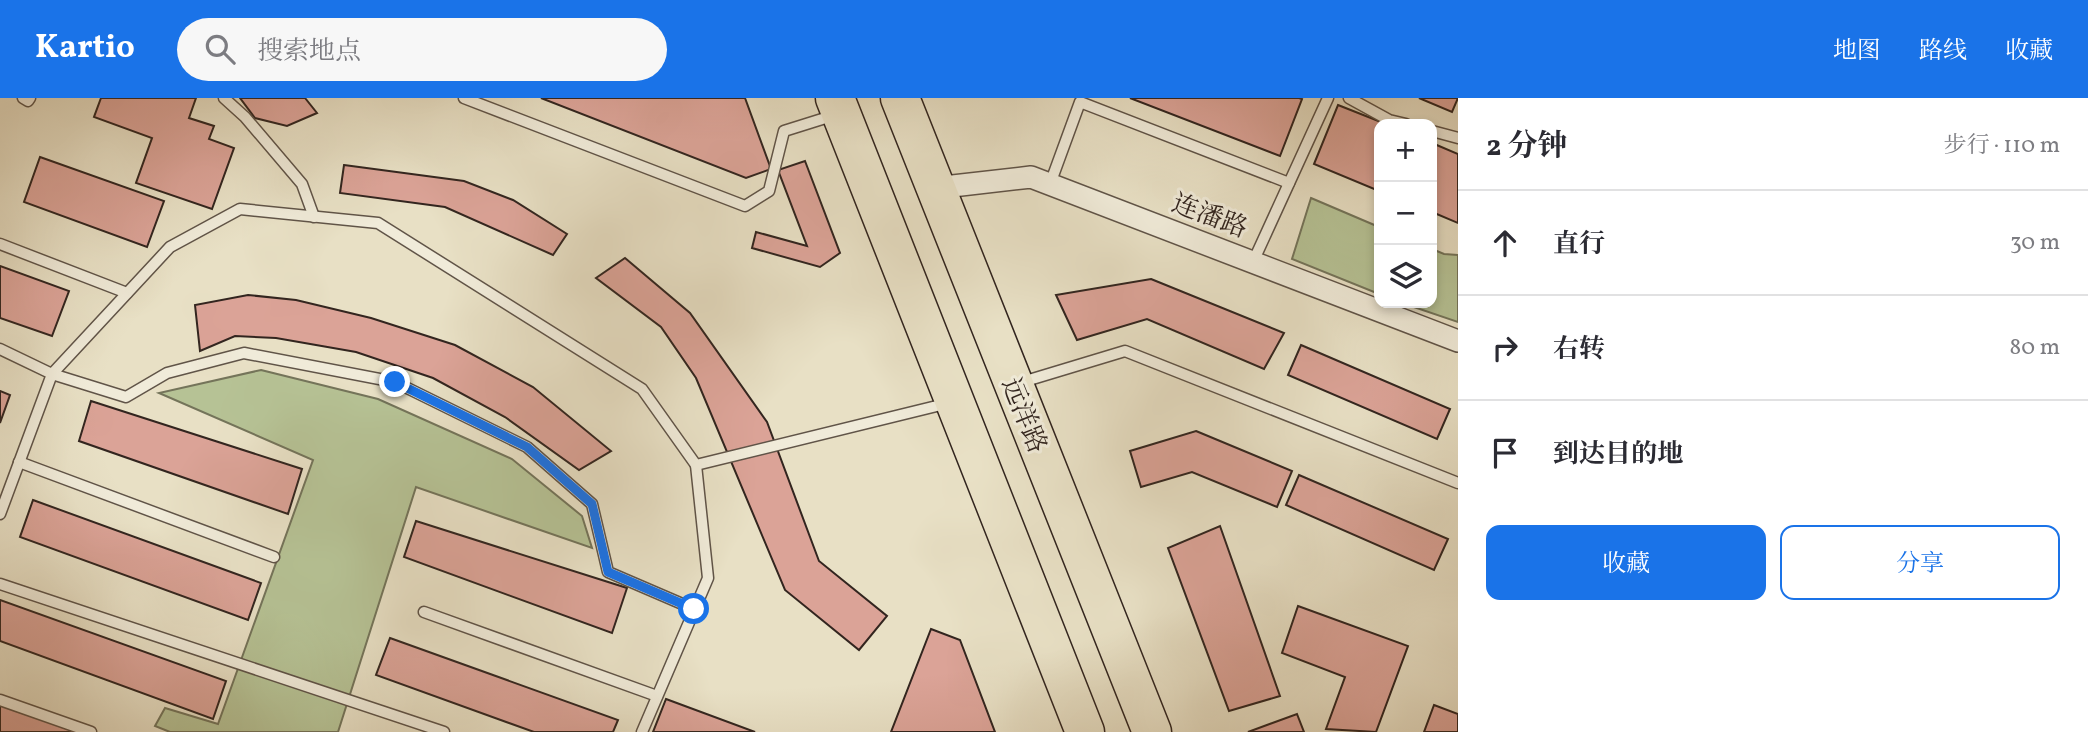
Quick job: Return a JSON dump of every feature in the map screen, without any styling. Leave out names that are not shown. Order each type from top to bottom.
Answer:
[{"type":"highway","name":"远洋路","points":[[900,98],[1152,732]]},
{"type":"highway","points":[[838,105],[1085,732]]},
{"type":"street","name":"连潘路","points":[[935,188],[1031,177],[1458,341]]},
{"type":"lane","points":[[23,98],[28,101],[30,98]]},
{"type":"lane","points":[[223,98],[245,117],[302,184],[314,216]]},
{"type":"lane","points":[[464,98],[745,206],[769,191],[784,131],[838,105]]},
{"type":"lane","points":[[1253,262],[1328,98]]},
{"type":"lane","points":[[1349,98],[1387,119]]},
{"type":"lane","points":[[1050,184],[1079,100],[1289,183]]},
{"type":"lane","points":[[1437,132],[1458,138]]},
{"type":"lane","points":[[0,514],[52,374],[170,247],[240,209],[378,223],[642,389],[696,465],[708,578],[642,732]]},
{"type":"lane","points":[[0,244],[127,293]]},
{"type":"lane","points":[[0,349],[52,374],[126,397],[167,373],[244,353],[395,382],[527,447],[592,504],[608,572],[694,609]]},
{"type":"lane","points":[[1013,385],[1125,351],[1458,483]]},
{"type":"lane","points":[[696,465],[955,401]]},
{"type":"lane","points":[[19,462],[274,557]]},
{"type":"lane","points":[[0,584],[444,732]]},
{"type":"lane","points":[[424,612],[657,696]]},
{"type":"lane","points":[[0,699],[90,732]]},
{"type":"green space","points":[[1311,198],[1374,225],[1374,292],[1292,259]]},
{"type":"green space","points":[[1437,251],[1458,255],[1458,322],[1417,308],[1437,308]]},
{"type":"green space","points":[[261,370],[378,399],[512,459],[582,516],[592,548],[416,487],[338,732],[170,732],[155,726],[165,708],[218,724],[313,460],[159,393]]},
{"type":"building","points":[[101,98],[196,98],[189,118],[214,126],[209,139],[234,148],[212,209],[136,183],[152,138],[94,117]]},
{"type":"building","points":[[240,98],[305,98],[317,113],[287,126],[255,118]]},
{"type":"building","points":[[541,98],[745,98],[771,169],[746,178]]},
{"type":"building","points":[[1130,98],[1299,98],[1302,99],[1280,156]]},
{"type":"building","points":[[1419,98],[1458,98],[1452,112]]},
{"type":"building","points":[[1338,105],[1374,119],[1374,189],[1314,164]]},
{"type":"building","points":[[1437,145],[1458,154],[1458,223],[1437,214]]},
{"type":"building","points":[[40,157],[164,201],[147,247],[24,202]]},
{"type":"building","points":[[805,161],[840,253],[820,267],[752,248],[756,232],[807,246],[778,170]]},
{"type":"building","points":[[344,165],[464,181],[513,200],[567,234],[553,255],[445,207],[340,193]]},
{"type":"building","points":[[625,258],[690,313],[767,422],[819,561],[887,616],[859,650],[785,590],[696,378],[661,327],[596,278]]},
{"type":"building","points":[[0,266],[69,291],[52,336],[0,318]]},
{"type":"building","points":[[1151,279],[1284,333],[1264,369],[1147,319],[1077,340],[1056,295]]},
{"type":"building","points":[[248,295],[296,300],[371,318],[455,345],[533,387],[611,451],[579,470],[505,417],[433,378],[356,352],[276,338],[235,336],[200,351],[195,305]]},
{"type":"building","points":[[1301,345],[1450,409],[1437,439],[1288,375]]},
{"type":"building","points":[[0,391],[10,395],[0,423]]},
{"type":"building","points":[[91,401],[302,469],[288,514],[79,441]]},
{"type":"building","points":[[1196,431],[1292,471],[1277,507],[1192,472],[1141,487],[1130,451]]},
{"type":"building","points":[[1299,475],[1448,539],[1434,570],[1286,505]]},
{"type":"building","points":[[33,500],[261,583],[248,620],[20,537]]},
{"type":"building","points":[[416,521],[627,588],[612,633],[404,557]]},
{"type":"building","points":[[1220,526],[1280,696],[1229,711],[1168,548]]},
{"type":"building","points":[[0,600],[226,681],[213,719],[0,641]]},
{"type":"building","points":[[1298,606],[1408,646],[1376,732],[1326,729],[1345,677],[1282,653]]},
{"type":"building","points":[[931,629],[960,640],[995,732],[891,732]]},
{"type":"building","points":[[390,638],[618,720],[613,732],[534,732],[376,675]]},
{"type":"building","points":[[666,699],[755,732],[653,732]]},
{"type":"building","points":[[0,700],[82,732],[0,732]]},
{"type":"building","points":[[1434,705],[1458,714],[1458,732],[1424,732]]},
{"type":"building","points":[[1297,714],[1304,732],[1248,732]]},
{"type":"route","points":[[395,382],[527,447],[592,504],[608,572],[694,609]]}]
